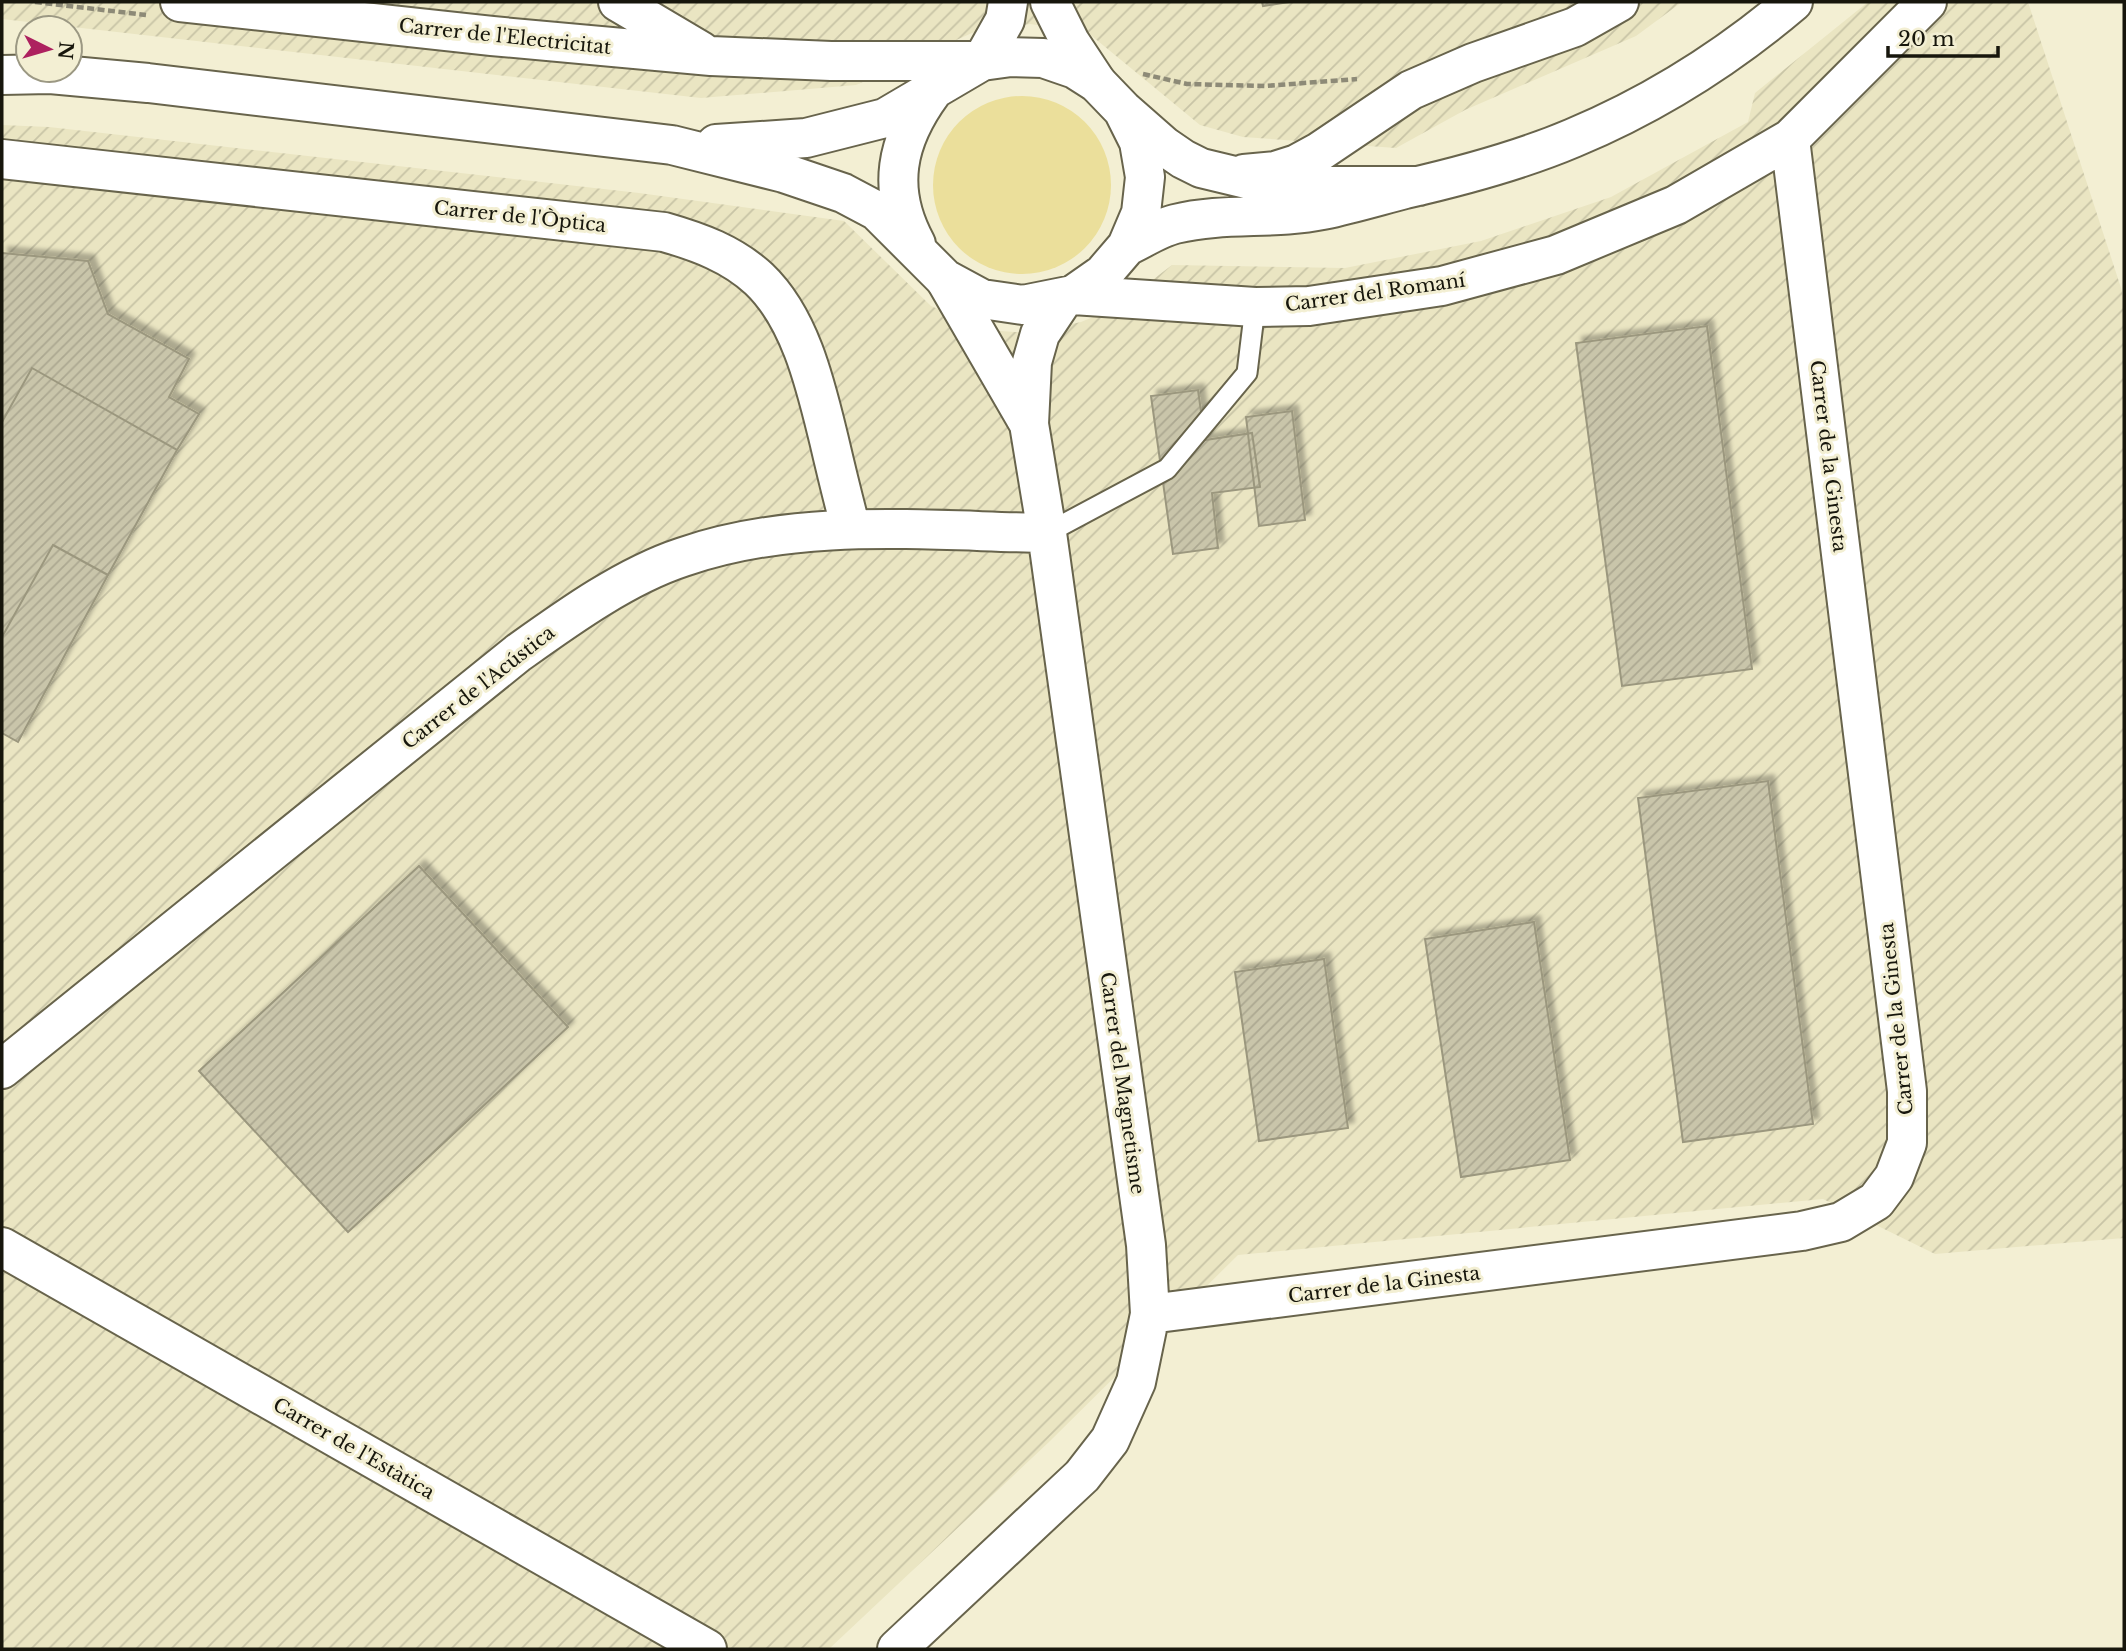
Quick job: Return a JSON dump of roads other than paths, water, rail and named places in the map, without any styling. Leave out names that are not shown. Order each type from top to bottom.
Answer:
[{"type":"street","name":"Carrer de l'Electricitat","points":[[180,2],[492,36],[710,56],[831,61],[982,61]]},
{"type":"street","points":[[618,2],[710,56]]},
{"type":"street","points":[[982,61],[1005,20],[1008,2]]},
{"type":"street","points":[[1051,2],[1070,42],[1097,83],[1164,146],[1201,169],[1255,181],[1314,186],[1419,186]]},
{"type":"street","points":[[1221,175],[1275,171],[1297,164],[1411,90],[1473,63],[1574,27],[1619,2]]},
{"type":"street","points":[[1127,246],[1172,225],[1206,218],[1321,210],[1504,164],[1572,139],[1628,112],[1726,52],[1793,2]]},
{"type":"street","name":"Carrer del Romaní","points":[[1068,296],[1255,307],[1309,306],[1442,286],[1556,255],[1676,205],[1790,139],[1927,2]]},
{"type":"street","points":[[672,145],[806,138],[914,113],[958,73],[982,61],[1011,57],[1043,58],[1075,69],[1097,83]]},
{"type":"street","name":"Carrer de l'Electricitat","points":[[831,61],[882,78],[914,113]]},
{"type":"street","points":[[2,75],[50,74],[148,83],[672,145],[784,173],[843,193],[877,211],[934,269],[982,299],[1023,305],[1068,296],[1103,274],[1127,246],[1141,213],[1145,177],[1139,142],[1123,110]]},
{"type":"street","points":[[914,113],[897,183],[904,222],[934,269]]},
{"type":"street","name":"Carrer de la Ginesta","points":[[1150,1314],[1802,1231],[1841,1222],[1876,1201],[1894,1177],[1907,1143],[1907,1091],[1790,139]]},
{"type":"street","name":"Carrer de l'Òptica","points":[[2,159],[664,232],[703,244],[733,259],[760,280],[779,305],[797,337],[811,373],[850,529]]},
{"type":"street","name":"Carrer del Magnetisme","points":[[934,269],[1030,424]]},
{"type":"street","name":"Carrer del Magnetisme","points":[[897,1649],[1082,1476],[1110,1440],[1136,1382],[1150,1314],[1146,1245],[1048,533],[1030,424],[1032,362],[1040,334],[1068,296]]},
{"type":"street","name":"Carrer de l'Acústica","points":[[2,1069],[518,653],[577,611],[634,579],[681,557],[729,543],[778,536],[850,529],[1048,533]]},
{"type":"street","name":"Carrer de l'Estàtica","points":[[2,1247],[706,1649]]},
{"type":"lane","points":[[1048,533],[1167,469],[1247,373],[1255,307]]}]
